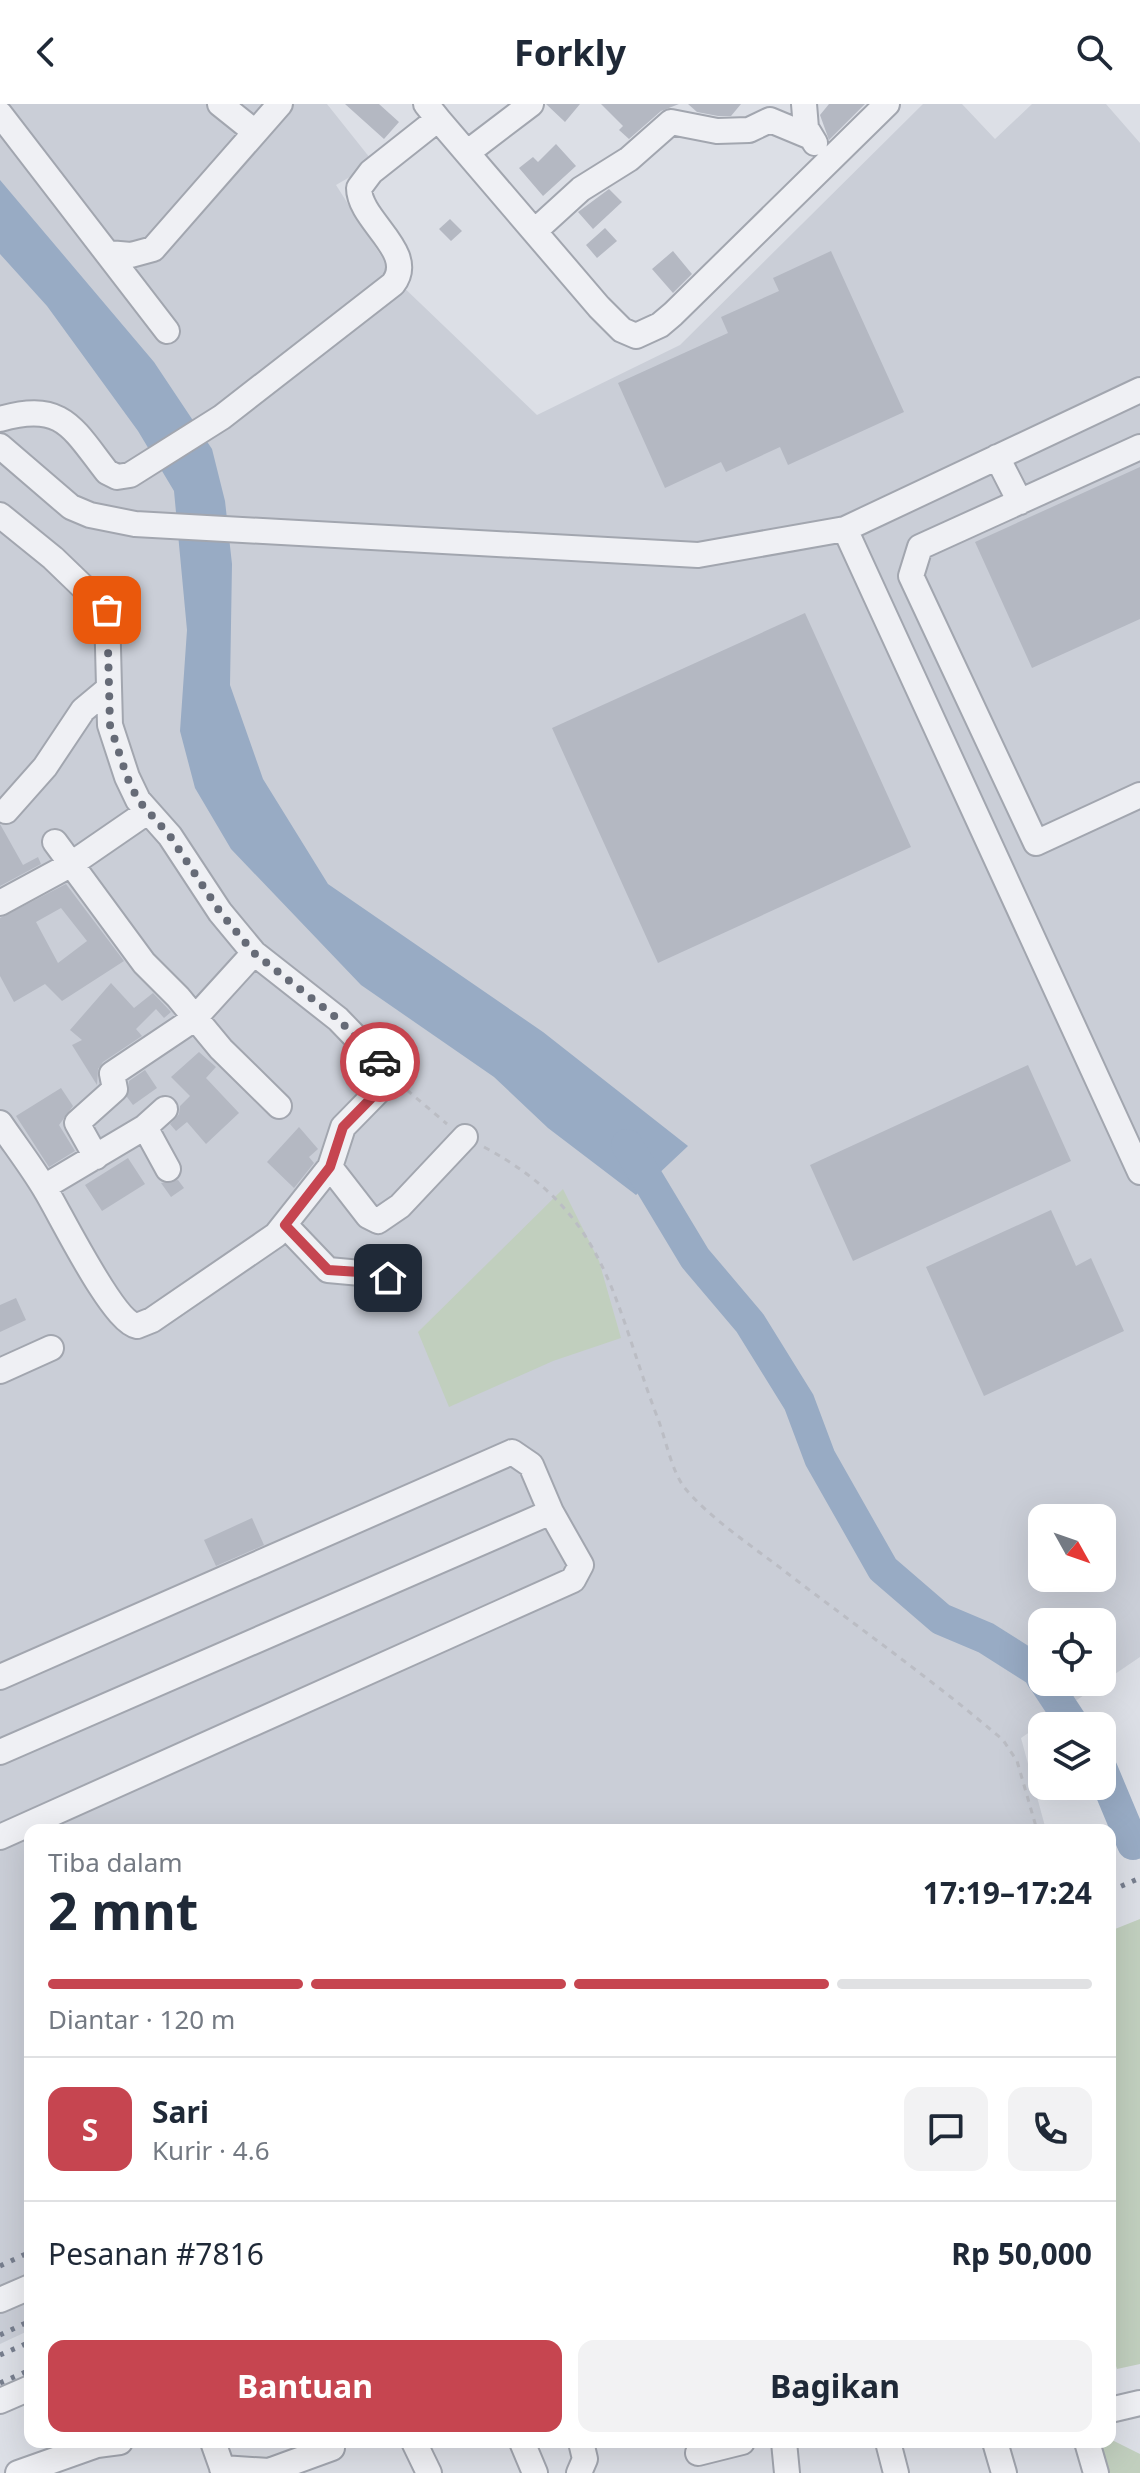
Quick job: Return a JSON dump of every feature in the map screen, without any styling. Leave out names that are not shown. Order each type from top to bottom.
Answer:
[{"type":"street","points":[[220,104],[255,132]]},
{"type":"street","points":[[108,253],[139,255],[153,249],[280,104]]},
{"type":"street","points":[[468,152],[531,104]]},
{"type":"street","points":[[804,104],[806,128],[831,158]]},
{"type":"street","points":[[0,419],[36,411],[54,414],[113,476],[130,475],[214,422],[397,279],[401,270],[399,260],[360,201],[359,188],[432,111],[599,307],[622,330],[636,336],[660,325],[673,314],[887,104]]},
{"type":"street","points":[[0,114],[167,331]]},
{"type":"street","points":[[536,230],[581,189],[629,159],[671,122],[717,131],[749,130],[770,120],[811,137]]},
{"type":"street","points":[[0,446],[71,507],[90,515],[135,524],[698,555],[845,529],[1140,390]]},
{"type":"street","points":[[1140,447],[920,547],[911,576],[1036,843],[1140,795]]},
{"type":"street","points":[[997,457],[1020,502]]},
{"type":"street","points":[[0,515],[53,558],[107,610],[110,619],[107,690],[114,744],[127,777],[147,812],[170,836],[220,912],[254,953],[338,1019],[393,1076],[338,1134],[330,1167],[285,1225],[237,1264],[152,1320],[132,1325],[106,1294],[44,1187],[0,1123]]},
{"type":"street","points":[[845,529],[1140,1172]]},
{"type":"street","points":[[6,811],[33,783],[83,710],[107,690]]},
{"type":"street","points":[[0,903],[70,865],[147,812]]},
{"type":"street","points":[[55,842],[115,929],[194,1019],[279,1106]]},
{"type":"street","points":[[96,1157],[79,1129],[79,1117],[115,1089],[112,1074],[194,1019],[233,980],[254,953]]},
{"type":"street","points":[[44,1187],[145,1127],[165,1109]]},
{"type":"street","points":[[145,1127],[168,1169]]},
{"type":"street","points":[[330,1167],[368,1216],[378,1221],[400,1206],[465,1137]]},
{"type":"street","points":[[285,1225],[328,1270],[383,1275],[396,1288]]},
{"type":"street","points":[[0,1371],[51,1348]]},
{"type":"street","points":[[0,1677],[512,1452],[531,1465],[551,1512],[581,1565],[573,1580],[29,1824]]},
{"type":"street","points":[[0,1752],[551,1512]]},
{"type":"street","points":[[0,1837],[24,1826]]},
{"type":"street","points":[[0,2300],[24,2290]]},
{"type":"street","points":[[0,2401],[24,2391]]},
{"type":"street","points":[[1116,2409],[1140,2403]]},
{"type":"street","points":[[18,2473],[89,2448]]},
{"type":"street","points":[[215,2448],[223,2470],[269,2471],[332,2448]]},
{"type":"street","points":[[417,2448],[429,2473]]},
{"type":"street","points":[[525,2448],[535,2473]]},
{"type":"street","points":[[579,2473],[585,2459],[582,2448]]},
{"type":"street","points":[[698,2453],[718,2448]]},
{"type":"street","points":[[785,2448],[787,2473]]},
{"type":"street","points":[[890,2448],[896,2473]]},
{"type":"street","points":[[997,2448],[1004,2473]]},
{"type":"street","points":[[1089,2448],[1096,2473]]},
{"type":"path","points":[[393,1076],[438,1118],[538,1181],[589,1240],[619,1299],[639,1371],[683,1485],[752,1546],[1003,1740],[1017,1761],[1035,1824]]},
{"type":"shaded area","points":[[0,104],[327,104],[374,163],[336,185],[397,281],[537,415],[680,345],[923,104],[962,104],[995,139],[1032,104],[1106,104],[1140,143],[1140,1657],[1116,1673],[1116,1608],[1028,1608],[1028,1696],[1083,1696],[1059,1712],[1028,1712],[1028,1733],[1021,1738],[1028,1764],[1028,1800],[1038,1800],[1044,1824],[24,1824],[24,2333],[0,2344]]},
{"type":"green space","points":[[563,1189],[599,1261],[621,1338],[553,1361],[449,1407],[418,1332]]},
{"type":"green space","points":[[1140,1919],[1140,2364],[1117,2369],[1116,2366],[1116,1929]]},
{"type":"green space","points":[[1116,2442],[1140,2454],[1140,2473],[1091,2473],[1096,2448],[1116,2448]]},
{"type":"water","points":[[0,180],[154,362],[212,449],[225,501],[232,564],[230,685],[263,779],[328,884],[543,1032],[688,1146],[636,1195],[548,1128],[494,1077],[361,985],[231,849],[195,788],[180,731],[187,630],[174,491],[138,431],[47,306],[0,254]]},
{"type":"building","points":[[345,104],[379,104],[399,122],[384,139]]},
{"type":"building","points":[[546,104],[580,104],[565,122]]},
{"type":"building","points":[[601,104],[679,104],[661,111],[629,139],[619,130],[623,126]]},
{"type":"building","points":[[688,104],[741,104],[731,116],[718,116],[697,112]]},
{"type":"building","points":[[829,104],[865,104],[829,140],[820,115]]},
{"type":"building","points":[[556,144],[576,166],[543,196],[519,168],[533,157],[538,162]]},
{"type":"building","points":[[609,189],[622,202],[593,229],[578,212]]},
{"type":"building","points":[[450,219],[462,231],[451,241],[439,229]]},
{"type":"building","points":[[605,228],[617,241],[597,258],[586,245]]},
{"type":"building","points":[[673,251],[692,274],[673,293],[652,269]]},
{"type":"building","points":[[831,251],[904,412],[788,465],[780,447],[726,472],[721,462],[665,488],[618,383],[728,333],[721,317],[779,291],[773,278]]},
{"type":"building","points":[[1140,467],[1140,619],[1032,668],[975,542]]},
{"type":"building","points":[[805,613],[911,847],[658,963],[552,728]]},
{"type":"building","points":[[0,824],[23,865],[38,857],[41,864],[0,886]]},
{"type":"building","points":[[66,884],[124,961],[62,1001],[45,984],[14,1002],[0,976],[0,918]],"holes":[[[61,908],[87,941],[58,963],[36,922]]]},
{"type":"building","points":[[111,983],[134,1008],[153,993],[171,1012],[164,1018],[156,1009],[136,1029],[142,1036],[103,1062],[98,1069],[97,1085],[72,1045],[82,1040],[70,1030]]},
{"type":"building","points":[[199,1052],[216,1067],[206,1078],[239,1113],[206,1144],[187,1122],[176,1131],[170,1124],[190,1096],[171,1077]]},
{"type":"building","points":[[1028,1065],[1071,1161],[853,1261],[810,1165]]},
{"type":"building","points":[[145,1070],[157,1088],[133,1105],[127,1097],[129,1081]]},
{"type":"building","points":[[61,1088],[73,1106],[59,1125],[75,1151],[49,1167],[16,1116]]},
{"type":"building","points":[[299,1127],[318,1149],[309,1157],[314,1163],[294,1188],[267,1162]]},
{"type":"building","points":[[128,1158],[145,1184],[102,1211],[85,1185]]},
{"type":"building","points":[[178,1180],[184,1188],[171,1197],[161,1183]]},
{"type":"building","points":[[1051,1210],[1076,1266],[1091,1258],[1124,1331],[984,1396],[926,1267]]},
{"type":"building","points":[[16,1298],[26,1320],[0,1332],[0,1305]]},
{"type":"building","points":[[252,1518],[264,1545],[216,1566],[204,1540]]},
{"type":"waterway","points":[[627,1145],[695,1258],[750,1323],[799,1402],[820,1458],[883,1569],[941,1619],[986,1638],[1028,1665]]},
{"type":"waterway","points":[[1054,1696],[1065,1712]]},
{"type":"waterway","points":[[1115,1800],[1133,1844]]},
{"type":"railway","points":[[1116,1888],[1140,1878]]},
{"type":"railway","points":[[0,2266],[24,2255]]},
{"type":"railway","points":[[0,2335],[24,2324]]},
{"type":"railway","points":[[0,2355],[24,2345]]},
{"type":"railway","points":[[0,2383],[24,2373]]},
{"type":"way so far","points":[[107,610],[110,619],[107,653],[110,725],[114,744],[138,800],[170,836],[236,934],[254,953],[338,1019],[380,1062]]},
{"type":"route","points":[[380,1062],[393,1076],[343,1127],[336,1140],[330,1167],[285,1225],[309,1254],[328,1270],[375,1273],[388,1278]]}]
